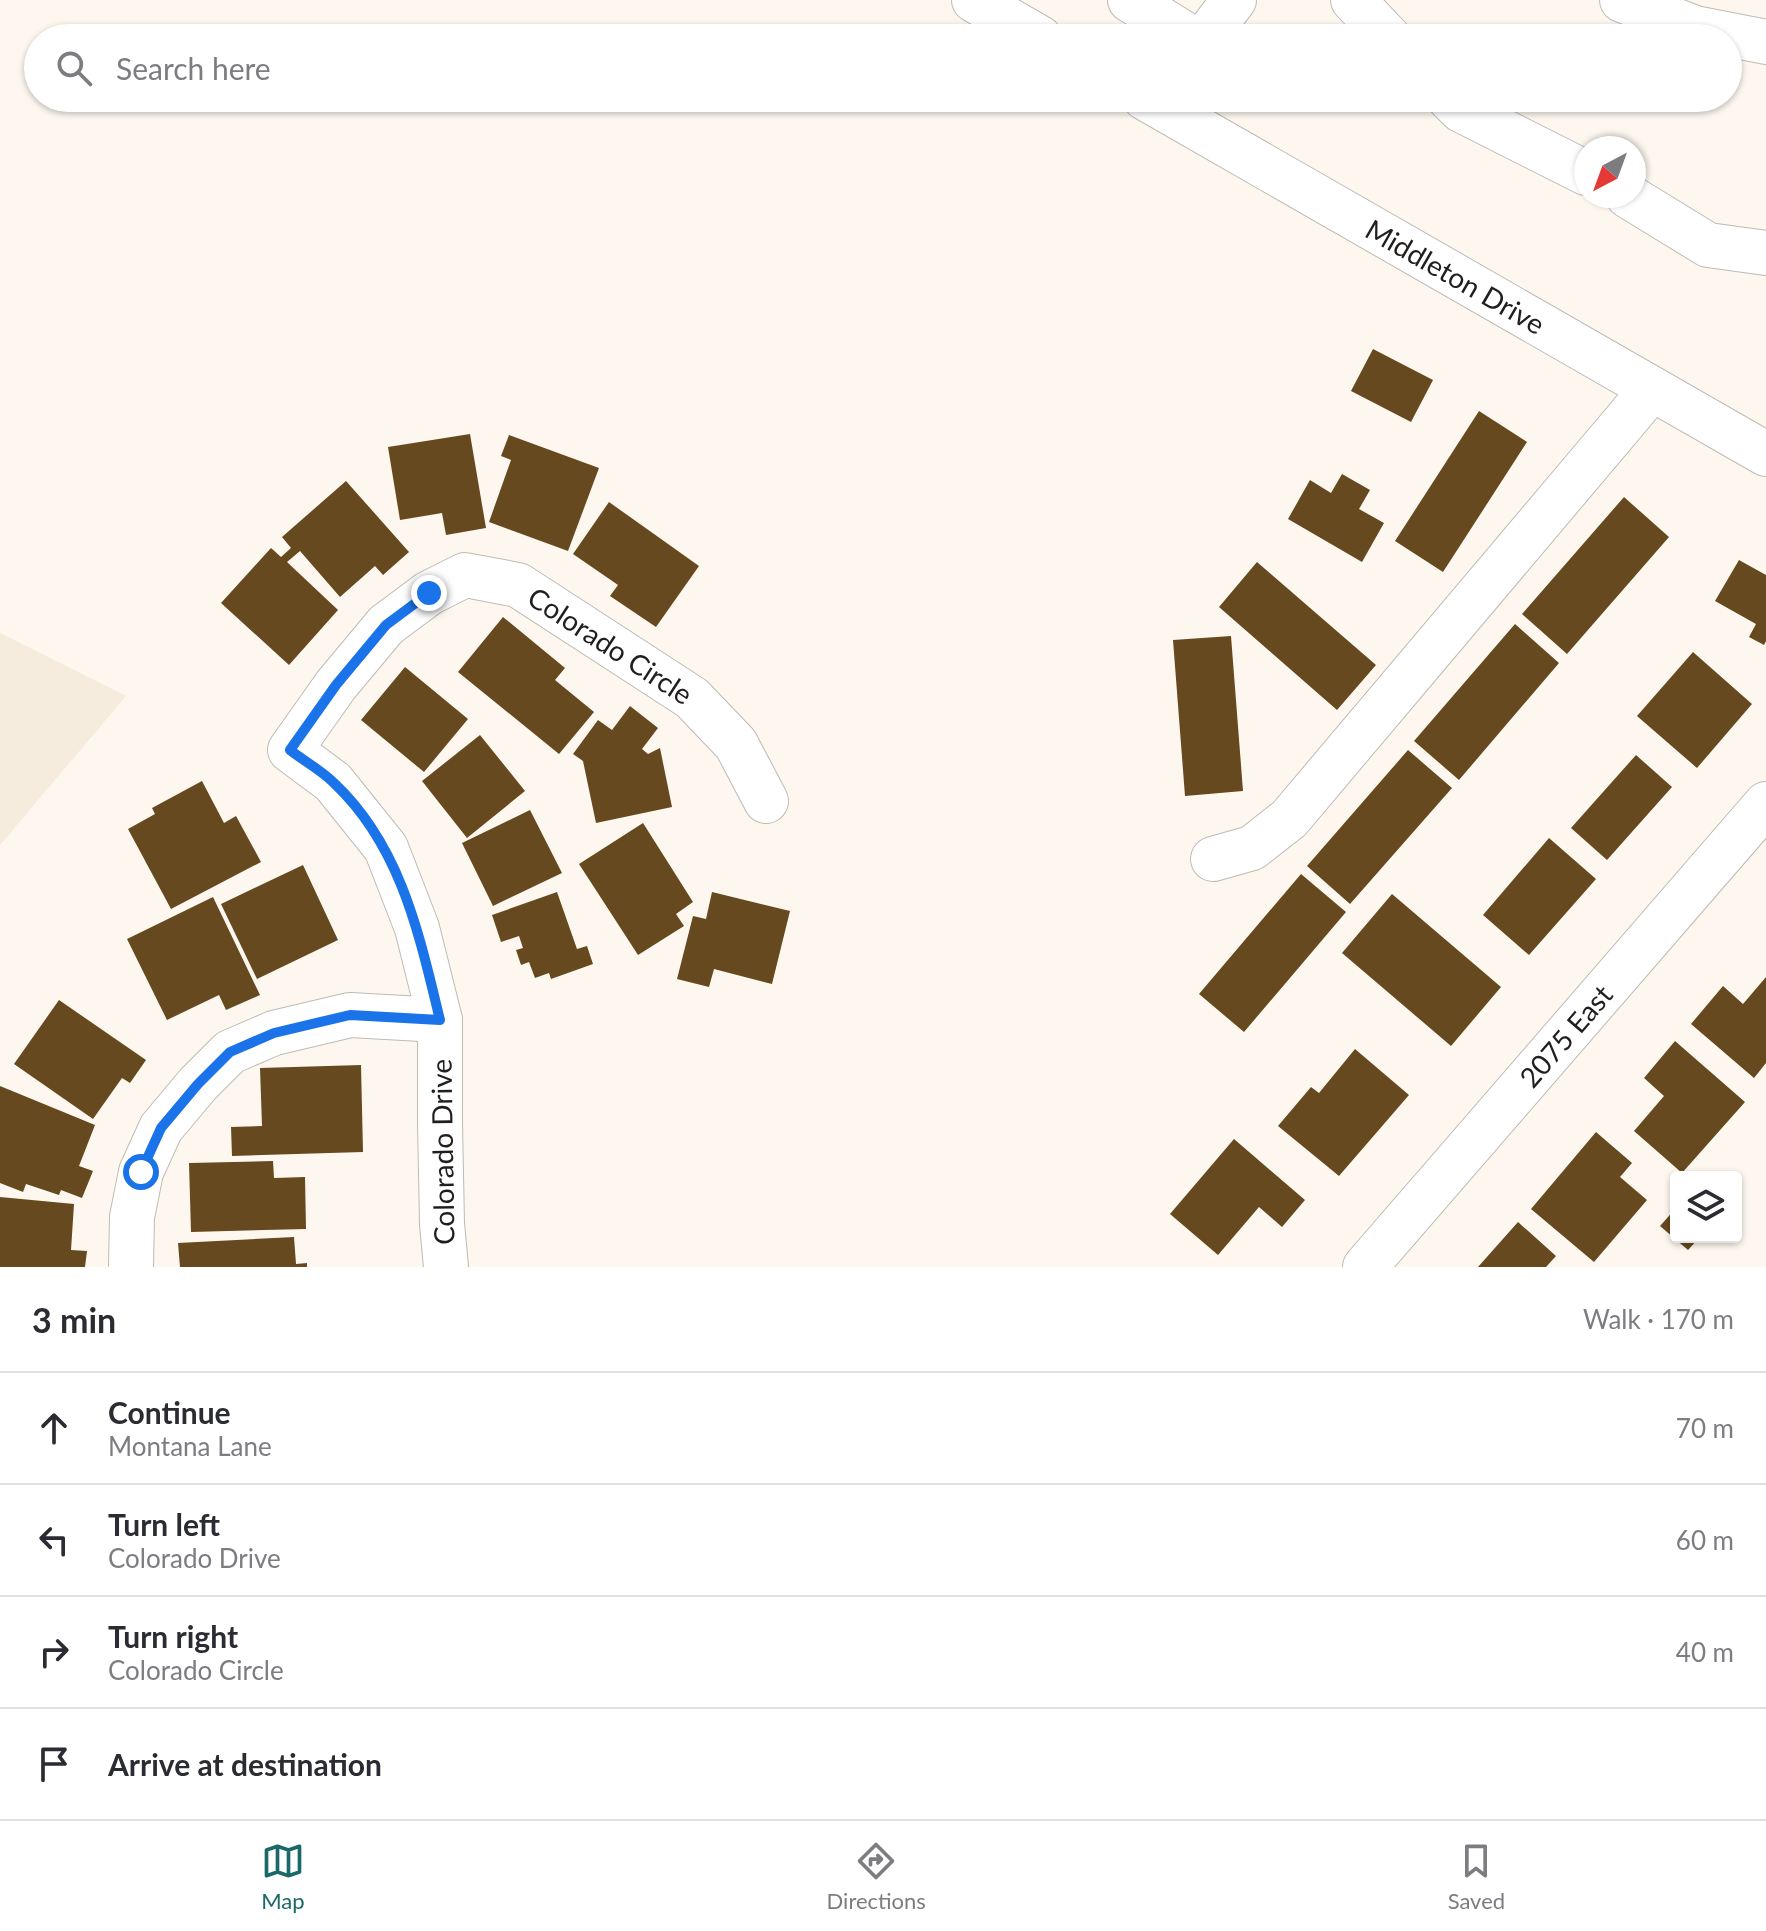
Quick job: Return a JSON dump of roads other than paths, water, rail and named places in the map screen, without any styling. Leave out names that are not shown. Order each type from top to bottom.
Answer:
[{"type":"street","points":[[974,0],[1016,24]]},
{"type":"street","points":[[1130,0],[1169,24]]},
{"type":"street","points":[[1216,24],[1234,0]]},
{"type":"street","points":[[1353,0],[1376,24]]},
{"type":"street","points":[[1622,0],[1685,24]]},
{"type":"street","points":[[1742,37],[1766,42]]},
{"type":"street","name":"Middleton Drive","points":[[1169,112],[1766,454]]},
{"type":"street","points":[[1465,112],[1574,167]]},
{"type":"street","points":[[1646,207],[1708,245],[1766,253]]},
{"type":"street","points":[[1213,859],[1252,848],[1289,819],[1652,389]]},
{"type":"street","name":"Colorado Circle","points":[[290,750],[336,685],[386,625],[429,593],[465,575],[518,585],[692,698],[736,744],[766,801]]},
{"type":"street","name":"Colorado Drive","points":[[290,750],[333,782],[386,848],[417,928],[440,1020],[442,1224],[446,1267]]},
{"type":"street","name":"2075 East","points":[[1365,1267],[1766,804]]},
{"type":"street","points":[[131,1267],[132,1217],[141,1172],[161,1128],[230,1052],[274,1033],[350,1015],[440,1020]]}]
